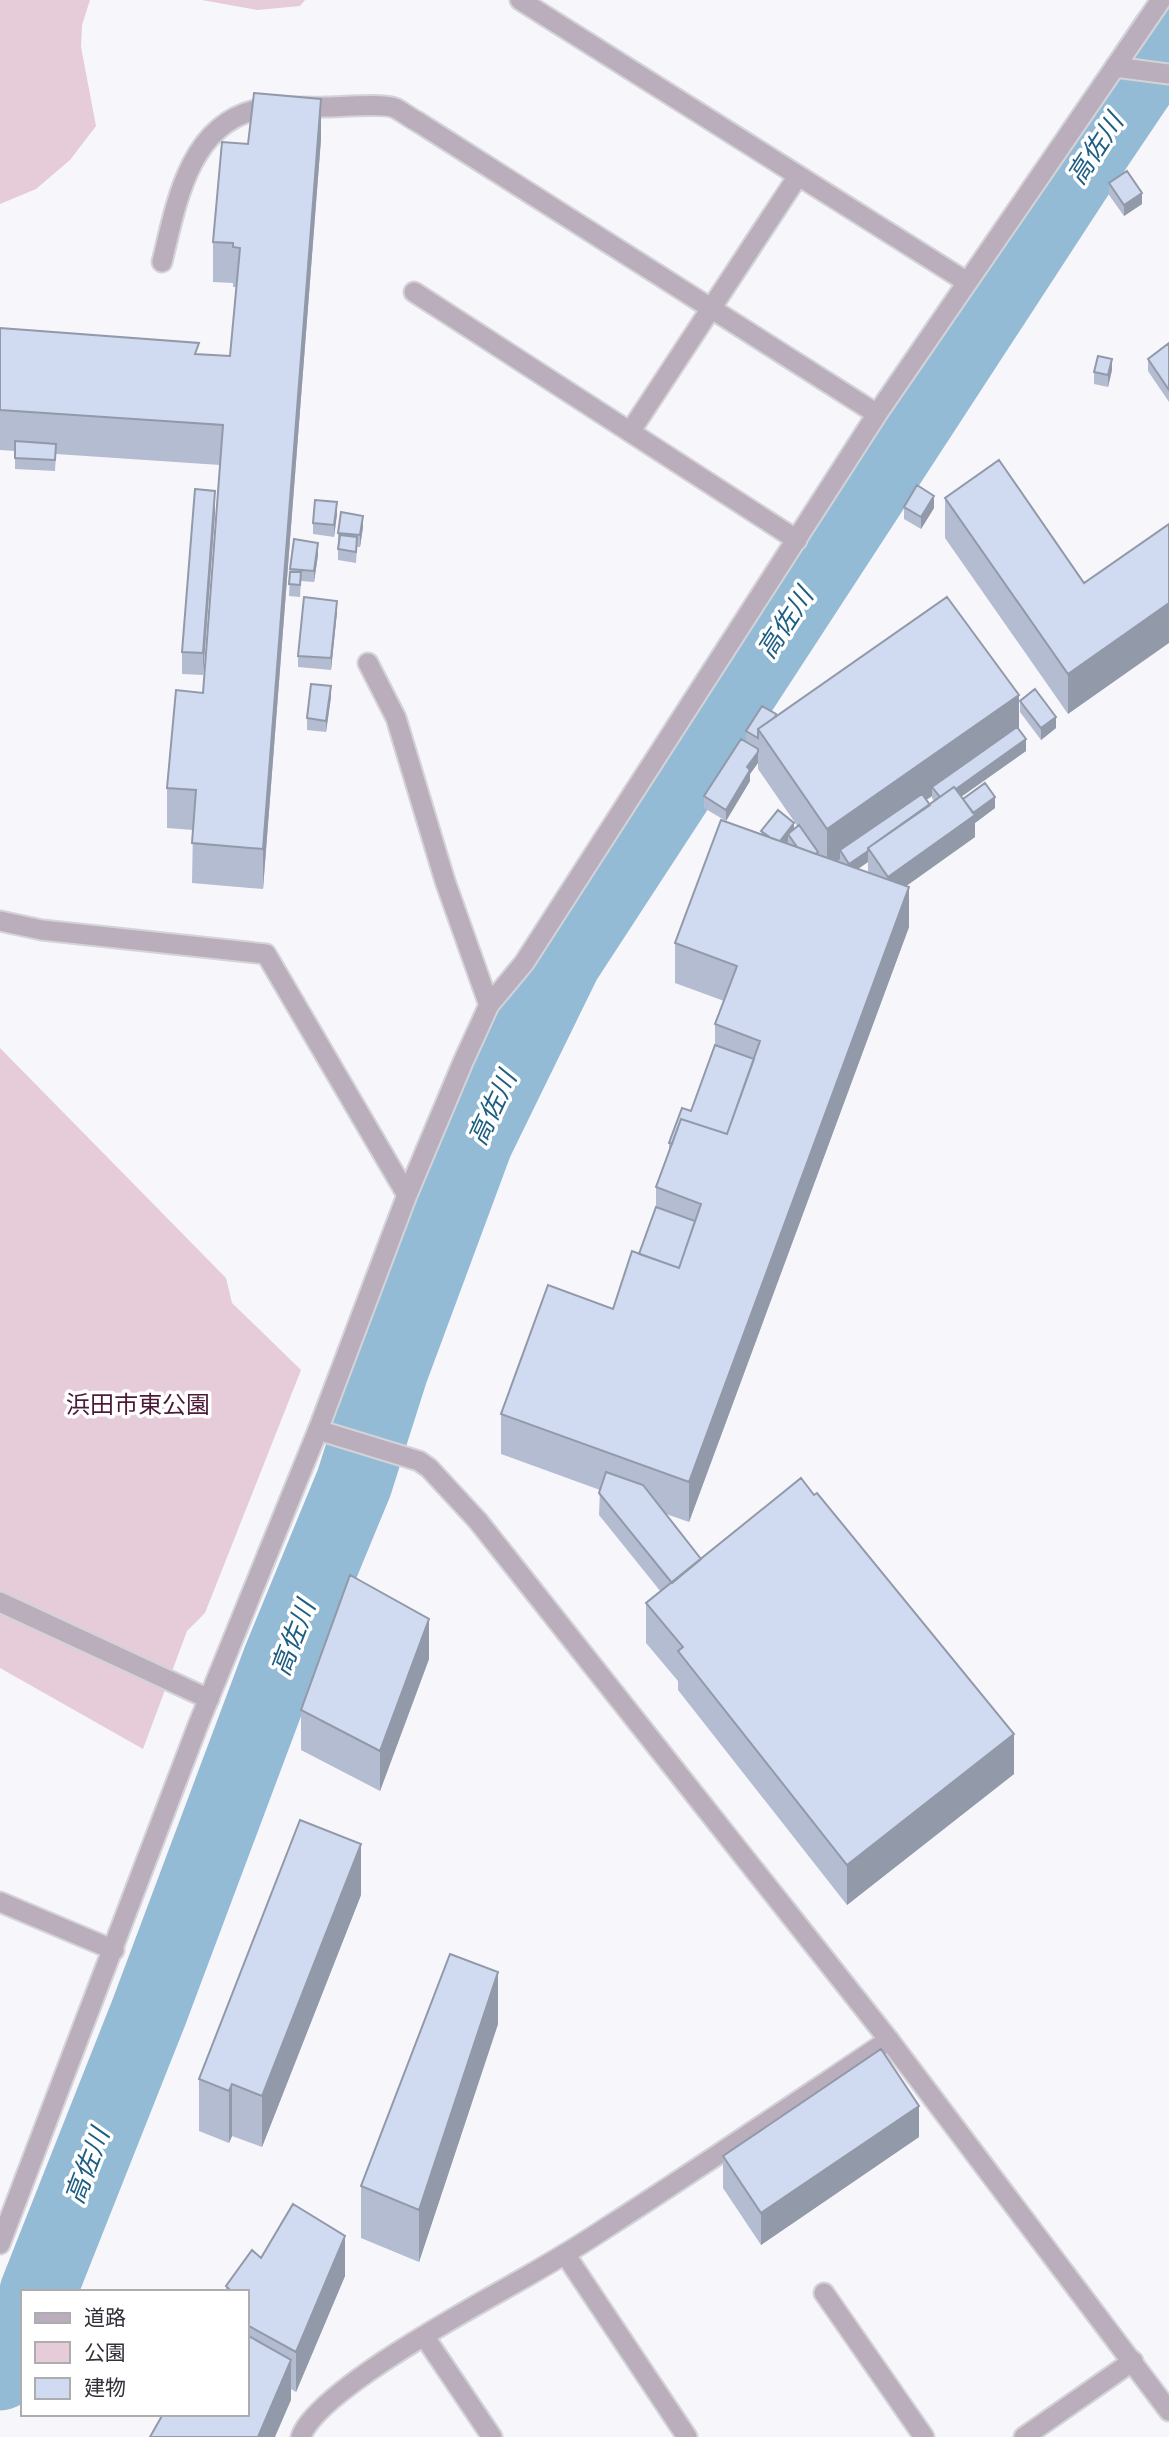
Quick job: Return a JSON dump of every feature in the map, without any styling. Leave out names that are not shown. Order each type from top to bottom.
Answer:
[{"type":"street","points":[[520,0],[967,282]]},
{"type":"street","points":[[0,2244],[209,1699],[318,1430],[407,1195],[489,1004],[524,963],[877,414],[967,282],[1121,68],[1161,0]]},
{"type":"street","points":[[1121,68],[1169,74]]},
{"type":"street","points":[[162,262],[180,188],[188,170],[208,141],[231,121],[243,114],[271,108],[393,107],[877,414]]},
{"type":"street","points":[[630,432],[798,176]]},
{"type":"street","points":[[414,292],[797,540]]},
{"type":"street","points":[[368,663],[396,718],[445,881],[489,1004]]},
{"type":"street","points":[[0,921],[42,930],[266,954],[407,1195]]},
{"type":"street","points":[[318,1430],[419,1461],[429,1468],[478,1521],[889,2039],[1169,2411]]},
{"type":"street","points":[[0,1602],[209,1699]]},
{"type":"street","points":[[0,1902],[114,1950]]},
{"type":"street","points":[[301,2437],[315,2415],[332,2400],[424,2336],[565,2254],[672,2186],[889,2039]]},
{"type":"street","points":[[565,2254],[687,2437]]},
{"type":"street","points":[[824,2293],[924,2437]]},
{"type":"street","points":[[424,2336],[492,2437]]},
{"type":"street","points":[[1024,2437],[1133,2361]]},
{"type":"green space","points":[[0,0],[90,0],[82,25],[81,47],[96,126],[70,160],[36,189],[0,204]]},
{"type":"green space","points":[[202,0],[305,0],[300,6],[257,10]]},
{"type":"green space","name":"浜田市東公園","points":[[0,1048],[226,1278],[232,1303],[301,1370],[205,1613],[187,1631],[143,1749],[0,1668]]},
{"type":"building","points":[[254,93],[321,99],[263,849],[192,843],[196,790],[167,788],[176,690],[203,693],[223,425],[0,410],[0,328],[199,343],[195,354],[230,356],[240,248],[233,247],[233,243],[213,242],[222,142],[248,144]]},
{"type":"building","points":[[1127,171],[1142,193],[1124,205],[1109,183]]},
{"type":"building","points":[[1169,343],[1169,390],[1148,359]]},
{"type":"building","points":[[1098,356],[1112,359],[1108,375],[1094,372]]},
{"type":"building","points":[[15,441],[56,444],[55,460],[15,458]]},
{"type":"building","points":[[999,460],[1084,583],[1169,524],[1169,603],[1068,674],[945,498]]},
{"type":"building","points":[[917,485],[934,496],[921,517],[904,507]]},
{"type":"building","points":[[195,489],[215,491],[203,653],[182,652]]},
{"type":"building","points":[[315,500],[337,502],[334,525],[313,523]]},
{"type":"building","points":[[341,512],[363,516],[360,535],[338,533]]},
{"type":"building","points":[[340,535],[357,537],[356,552],[338,549]]},
{"type":"building","points":[[294,539],[318,543],[314,571],[290,569]]},
{"type":"building","points":[[290,572],[301,572],[300,585],[289,584]]},
{"type":"building","points":[[304,597],[337,601],[331,658],[298,656]]},
{"type":"building","points":[[947,597],[1019,695],[827,829],[758,729]]},
{"type":"building","points":[[311,684],[331,686],[326,721],[307,718]]},
{"type":"building","points":[[1035,689],[1056,717],[1041,728],[1020,701]]},
{"type":"building","points":[[762,706],[776,714],[758,729],[758,738],[746,731]]},
{"type":"building","points":[[1017,727],[1026,739],[956,789],[954,787],[940,797],[932,787]]},
{"type":"building","points":[[741,739],[758,749],[758,752],[747,767],[750,770],[726,810],[704,796]]},
{"type":"building","points":[[985,783],[995,797],[973,813],[963,799]]},
{"type":"building","points":[[954,787],[975,815],[888,877],[868,848]]},
{"type":"building","points":[[922,794],[930,805],[849,864],[840,850]]},
{"type":"building","points":[[778,810],[794,823],[780,841],[761,831]]},
{"type":"building","points":[[721,820],[909,887],[689,1482],[501,1414],[548,1285],[613,1309],[632,1251],[679,1268],[701,1204],[656,1187],[681,1119],[727,1134],[760,1041],[715,1024],[737,966],[675,943]]},
{"type":"building","points":[[799,825],[818,852],[816,854],[797,847],[788,834]]},
{"type":"building","points":[[715,1045],[754,1059],[727,1134],[681,1119],[672,1144],[669,1143],[682,1108],[691,1111]]},
{"type":"building","points":[[656,1207],[695,1221],[679,1268],[639,1254]]},
{"type":"building","points":[[606,1472],[643,1485],[701,1559],[672,1583],[599,1493]]},
{"type":"building","points":[[801,1478],[814,1495],[817,1493],[1014,1734],[847,1865],[678,1651],[683,1647],[646,1603]]},
{"type":"building","points":[[350,1575],[429,1619],[380,1751],[301,1710]]},
{"type":"building","points":[[300,1820],[361,1844],[262,2096],[232,2084],[229,2091],[199,2079]]},
{"type":"building","points":[[450,1954],[498,1972],[419,2210],[361,2186]]},
{"type":"building","points":[[881,2049],[919,2106],[761,2213],[723,2156]]},
{"type":"building","points":[[293,2204],[345,2236],[296,2352],[248,2326],[248,2290],[230,2290],[226,2286],[252,2250],[261,2258]]},
{"type":"building","points":[[248,2336],[291,2360],[258,2437],[150,2437],[162,2416],[248,2416]]},
{"type":"waterway","name":"高佐川","points":[[39,2290],[149,2012],[281,1660],[354,1483],[390,1370],[475,1141],[563,961],[1080,168],[1169,36]]},
{"type":"waterway","name":"高佐川","points":[[0,2372],[21,2333]]}]
